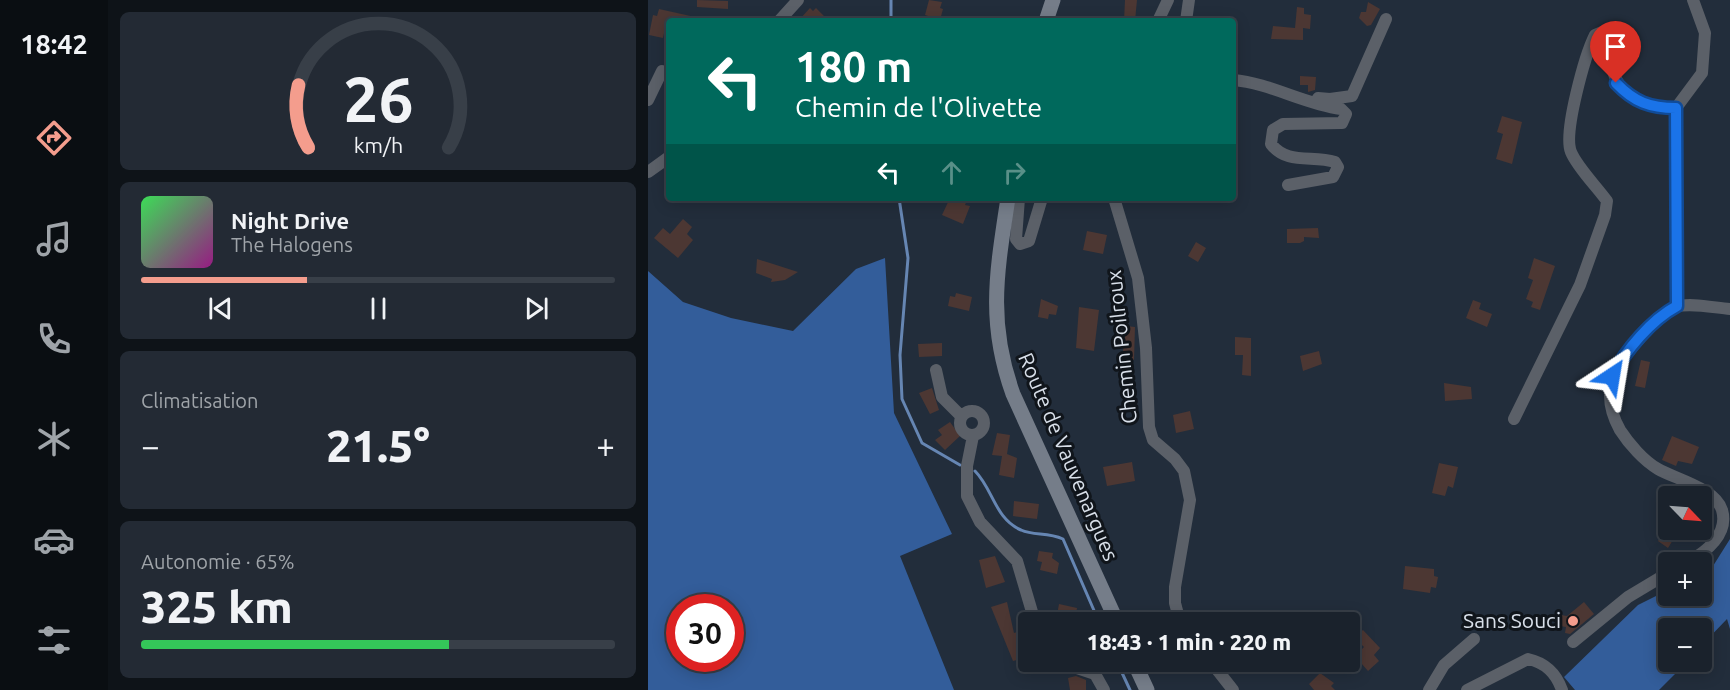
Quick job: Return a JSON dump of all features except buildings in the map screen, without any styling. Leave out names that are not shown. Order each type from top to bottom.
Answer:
[{"type":"main road","points":[[1047,18],[1053,0]]},
{"type":"main road","name":"Route de Vauvenargues","points":[[1008,201],[997,272],[995,315],[1001,356],[1014,394],[1112,612]]},
{"type":"main road","points":[[1139,672],[1147,690]]},
{"type":"street","points":[[783,18],[798,0]]},
{"type":"street","points":[[1159,18],[1168,0]]},
{"type":"street","points":[[1186,18],[1189,0]]},
{"type":"street","points":[[1677,306],[1676,108],[1702,74],[1705,33],[1693,0]]},
{"type":"street","points":[[1311,101],[1318,98],[1352,96],[1386,20]]},
{"type":"street","points":[[1514,419],[1580,285],[1605,215],[1607,201],[1571,152],[1568,135],[1587,51],[1595,35],[1602,32],[1608,35],[1616,83],[1629,97],[1653,108],[1676,108]]},
{"type":"street","points":[[648,100],[662,71]]},
{"type":"street","points":[[1236,80],[1256,82],[1273,90],[1341,109],[1346,114],[1345,121],[1337,124],[1283,124],[1273,130],[1271,144],[1284,156],[1335,162],[1337,172],[1324,180],[1288,185]]},
{"type":"street","points":[[648,172],[666,159]]},
{"type":"street","points":[[1019,201],[1016,238],[1020,244],[1029,241],[1041,201]]},
{"type":"street","name":"Chemin Poilroux","points":[[1115,201],[1138,278],[1146,348],[1149,427],[1153,440],[1175,459],[1184,471],[1190,500],[1175,587],[1177,612]]},
{"type":"street","points":[[1707,552],[1723,525],[1721,509],[1716,500],[1687,480],[1658,470],[1642,457],[1620,430],[1610,404],[1612,376],[1620,361],[1663,314],[1677,306],[1730,309]]},
{"type":"street","points":[[936,370],[942,397],[961,416]]},
{"type":"street","points":[[968,410],[974,411],[984,419],[980,433],[972,436],[960,427],[961,416],[968,410]]},
{"type":"street","points":[[972,436],[967,466],[968,496],[980,522],[1017,561],[1032,612]]},
{"type":"street","points":[[1573,642],[1628,597],[1658,579]]},
{"type":"street","points":[[1429,690],[1444,665],[1474,639]]},
{"type":"street","points":[[1467,690],[1528,660],[1538,662],[1551,670],[1562,690]]},
{"type":"street","points":[[1089,672],[1095,674],[1104,690]]},
{"type":"street","points":[[1219,672],[1233,690]]},
{"type":"shaded area","points":[[885,258],[894,413],[952,534],[900,556],[954,690],[648,690],[648,271],[683,302],[731,318],[793,331],[856,269]]},
{"type":"shaded area","points":[[1730,539],[1730,629],[1727,619],[1712,635],[1712,618],[1658,618],[1658,672],[1677,672],[1659,690],[1575,690],[1564,677],[1638,605],[1658,595],[1658,606],[1712,606],[1713,566]]},
{"type":"waterway","points":[[891,0],[891,18]]},
{"type":"waterway","points":[[899,201],[908,258],[900,355],[902,399],[922,443],[960,465]]},
{"type":"waterway","points":[[975,471],[1005,519],[1012,525],[1026,532],[1052,535],[1063,539],[1095,612]]},
{"type":"waterway","points":[[1122,672],[1130,690]]},
{"type":"place","name":"Sans Souci","points":[[1573,621]]},
{"type":"route","points":[[1612,376],[1620,361],[1643,335],[1663,314],[1677,306],[1676,108],[1653,108],[1629,97],[1616,83]]}]
